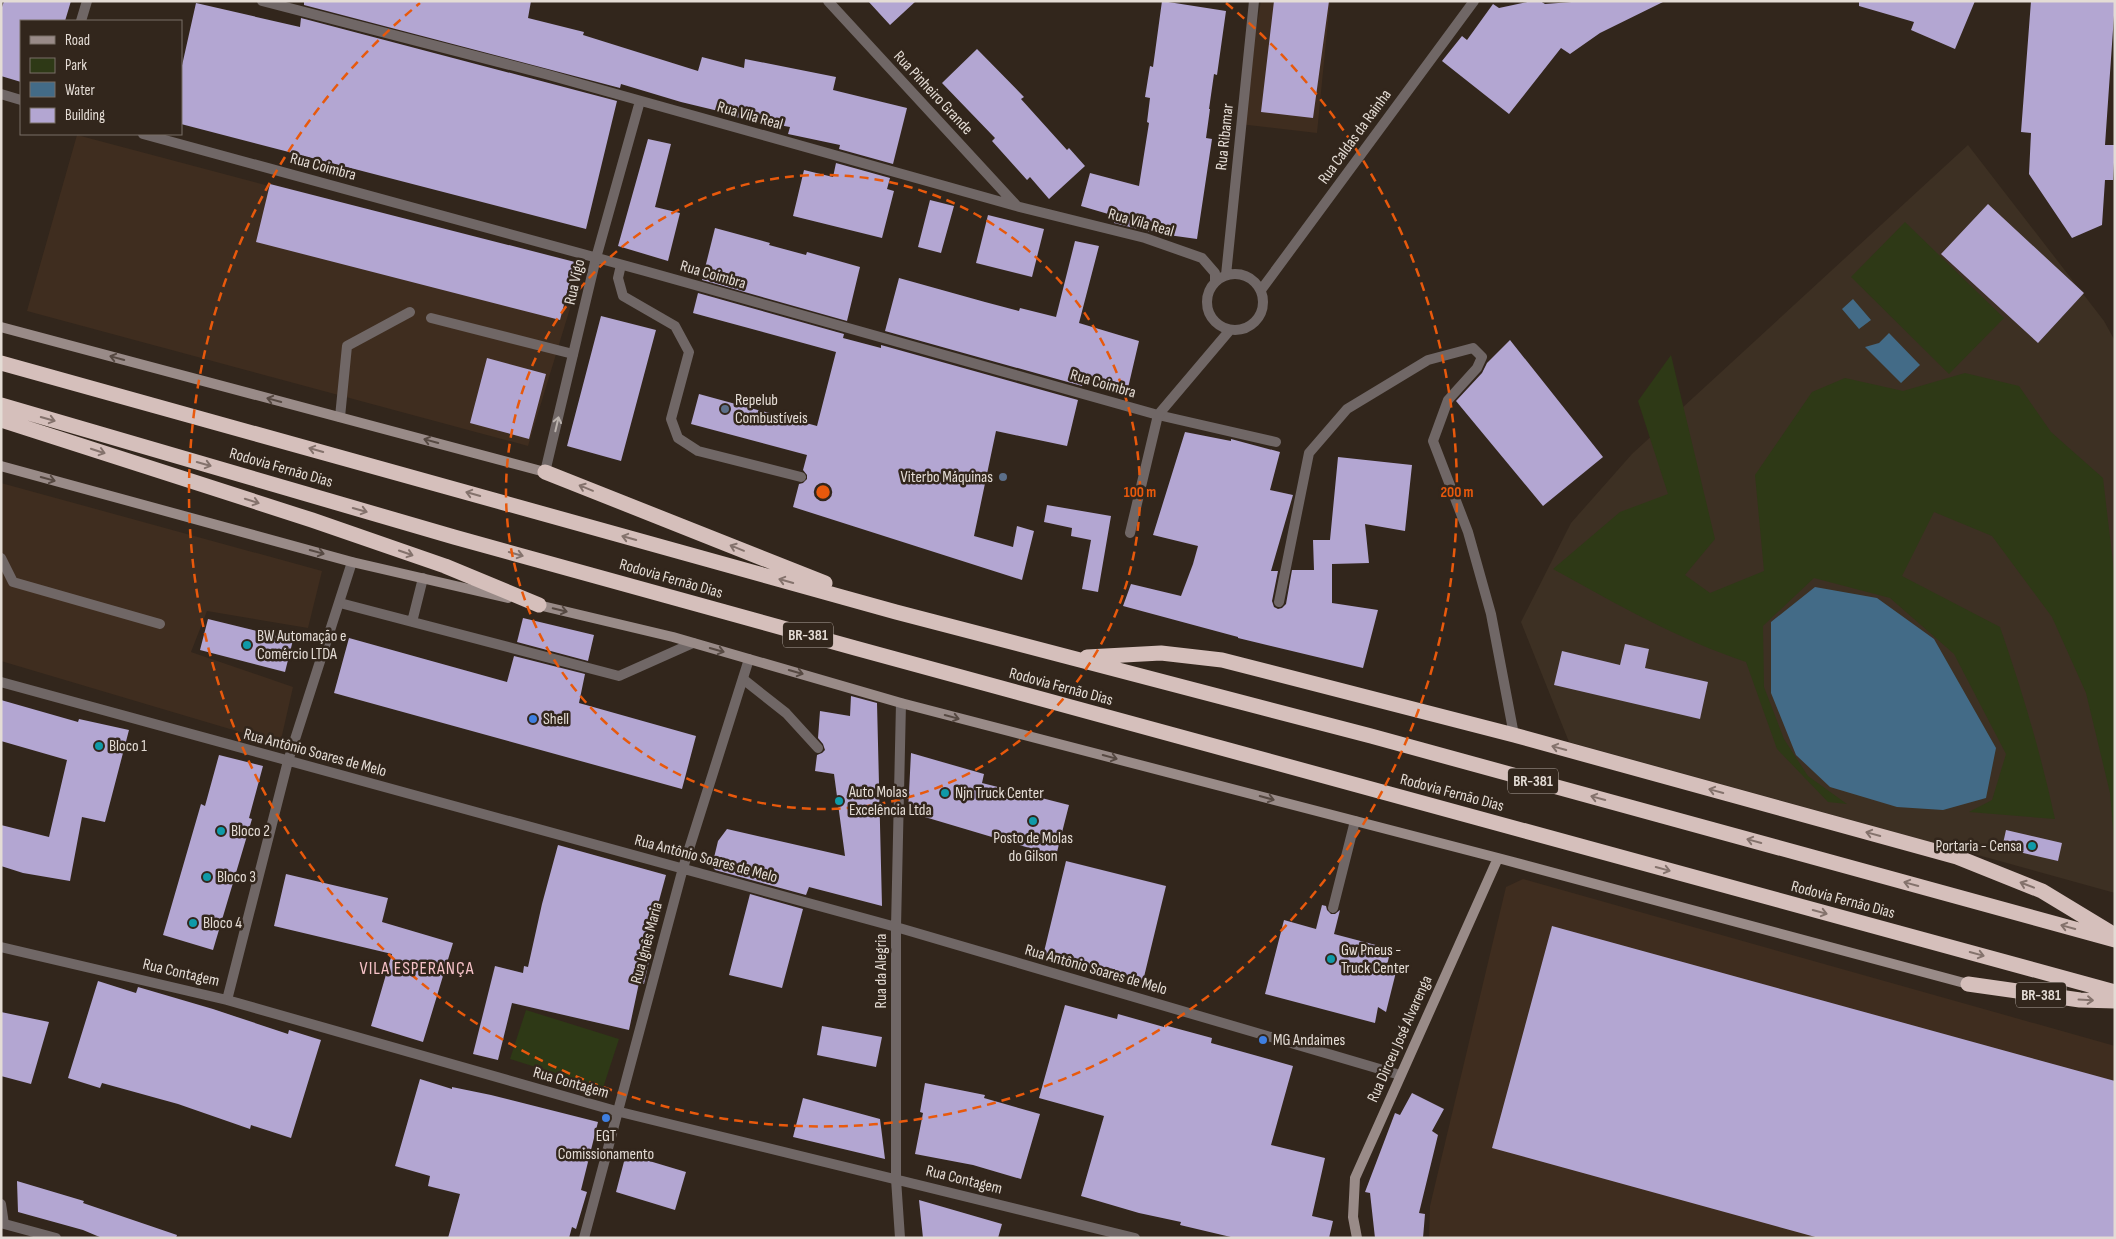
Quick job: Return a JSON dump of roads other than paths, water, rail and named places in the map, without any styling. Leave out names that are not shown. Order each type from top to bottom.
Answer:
[{"type":"highway","name":"Rodovia Fernão Dias","points":[[1,363],[896,612],[1370,736],[2115,940]]},
{"type":"highway","name":"Rodovia Fernão Dias","points":[[1,406],[446,534],[865,651],[2115,992]]},
{"type":"highway","points":[[1,420],[446,566],[539,605]]},
{"type":"highway","name":"BR-381","points":[[545,472],[896,612]]},
{"type":"highway","points":[[1072,658],[1161,653],[1222,660],[1514,735],[1957,857],[2042,891],[2115,935]]},
{"type":"highway","name":"BR-381","points":[[1968,984],[2080,1000],[2115,1002]]},
{"type":"main road","name":"BR-381","points":[[1,327],[545,472]]},
{"type":"main road","name":"BR-381","points":[[1,466],[352,562],[693,643],[901,703],[1498,858],[1968,984]]},
{"type":"main road","name":"Rua Dirceu José Alvarenga","points":[[1357,1238],[1353,1217],[1355,1178],[1498,858]]},
{"type":"street","points":[[81,20],[87,1]]},
{"type":"street","name":"Rua Vila Real","points":[[262,1],[544,74],[1016,206],[1145,238],[1202,258],[1215,274],[1215,281]]},
{"type":"street","name":"Rua Pinheiro Grande","points":[[828,1],[1016,206]]},
{"type":"street","name":"Rua Ribamar","points":[[1226,275],[1254,1]]},
{"type":"street","name":"Rua Caldas da Rainha","points":[[1261,290],[1474,1]]},
{"type":"street","points":[[1,94],[20,100]]},
{"type":"street","name":"Rua Vigo","points":[[545,472],[596,258],[640,101]]},
{"type":"street","name":"Rua Coimbra","points":[[148,135],[596,258],[1158,416],[1276,442]]},
{"type":"street","points":[[621,265],[618,278],[623,296],[675,326],[689,352],[671,419],[678,438],[698,451],[801,477]]},
{"type":"street","points":[[1234,273],[1250,278],[1261,290],[1263,308],[1260,316],[1247,328],[1230,330],[1214,321],[1207,306],[1210,288],[1215,281],[1226,275],[1234,273]]},
{"type":"street","points":[[340,417],[347,346],[410,312]]},
{"type":"street","points":[[431,318],[573,354]]},
{"type":"street","points":[[1130,533],[1158,416],[1230,330]]},
{"type":"street","points":[[1279,602],[1309,453],[1347,409],[1428,360],[1473,348],[1482,357],[1477,368],[1448,400],[1433,440],[1468,532],[1491,614],[1514,735]]},
{"type":"street","points":[[1,558],[13,582],[160,624]]},
{"type":"street","points":[[227,1000],[288,761],[352,562]]},
{"type":"street","points":[[412,622],[423,578]]},
{"type":"street","points":[[340,603],[619,676],[693,643]]},
{"type":"street","name":"Rua Ignês Maria","points":[[584,1238],[616,1112],[683,868],[749,659]]},
{"type":"street","points":[[743,679],[786,713],[818,748]]},
{"type":"street","name":"Rua Antônio Soares de Melo","points":[[1,682],[896,927],[1400,1075]]},
{"type":"street","name":"Rua da Alegria","points":[[900,1238],[896,1179],[896,927],[901,703]]},
{"type":"street","points":[[1333,908],[1355,821]]},
{"type":"street","name":"Rua Contagem","points":[[1,947],[227,1000],[616,1112],[1136,1238]]},
{"type":"street","points":[[1,1204],[3,1223],[56,1238]]},
{"type":"water","points":[[1853,299],[1871,320],[1859,329],[1842,309]]},
{"type":"water","points":[[1889,333],[1920,365],[1901,383],[1865,347],[1879,343]]},
{"type":"water","points":[[1815,587],[1877,598],[1934,639],[1996,748],[1986,798],[1943,810],[1897,807],[1830,787],[1796,755],[1771,693],[1771,622]]},
{"type":"place","name":"Repelub Combustíveis","points":[[725,409]]},
{"type":"place","name":"Viterbo Máquinas","points":[[1003,477]]},
{"type":"place","name":"BW Automação e Comércio LTDA","points":[[247,645]]},
{"type":"place","name":"Shell","points":[[533,719]]},
{"type":"place","name":"Bloco 1","points":[[99,746]]},
{"type":"place","name":"Njn Truck Center","points":[[945,793]]},
{"type":"place","name":"Auto Molas Excelência Ltda","points":[[839,801]]},
{"type":"place","name":"Posto de Molas do Gilson","points":[[1033,821]]},
{"type":"place","name":"Bloco 2","points":[[221,831]]},
{"type":"place","name":"Portaria - Censa","points":[[2032,846]]},
{"type":"place","name":"Bloco 3","points":[[207,877]]},
{"type":"place","name":"Bloco 4","points":[[193,923]]},
{"type":"place","name":"Gw Pneus - Truck Center","points":[[1331,959]]},
{"type":"place","name":"MG Andaimes","points":[[1263,1040]]},
{"type":"place","name":"EGT Comissionamento","points":[[606,1118]]},
{"type":"district","name":"VILA ESPERANÇA","points":[[417,968]]}]
